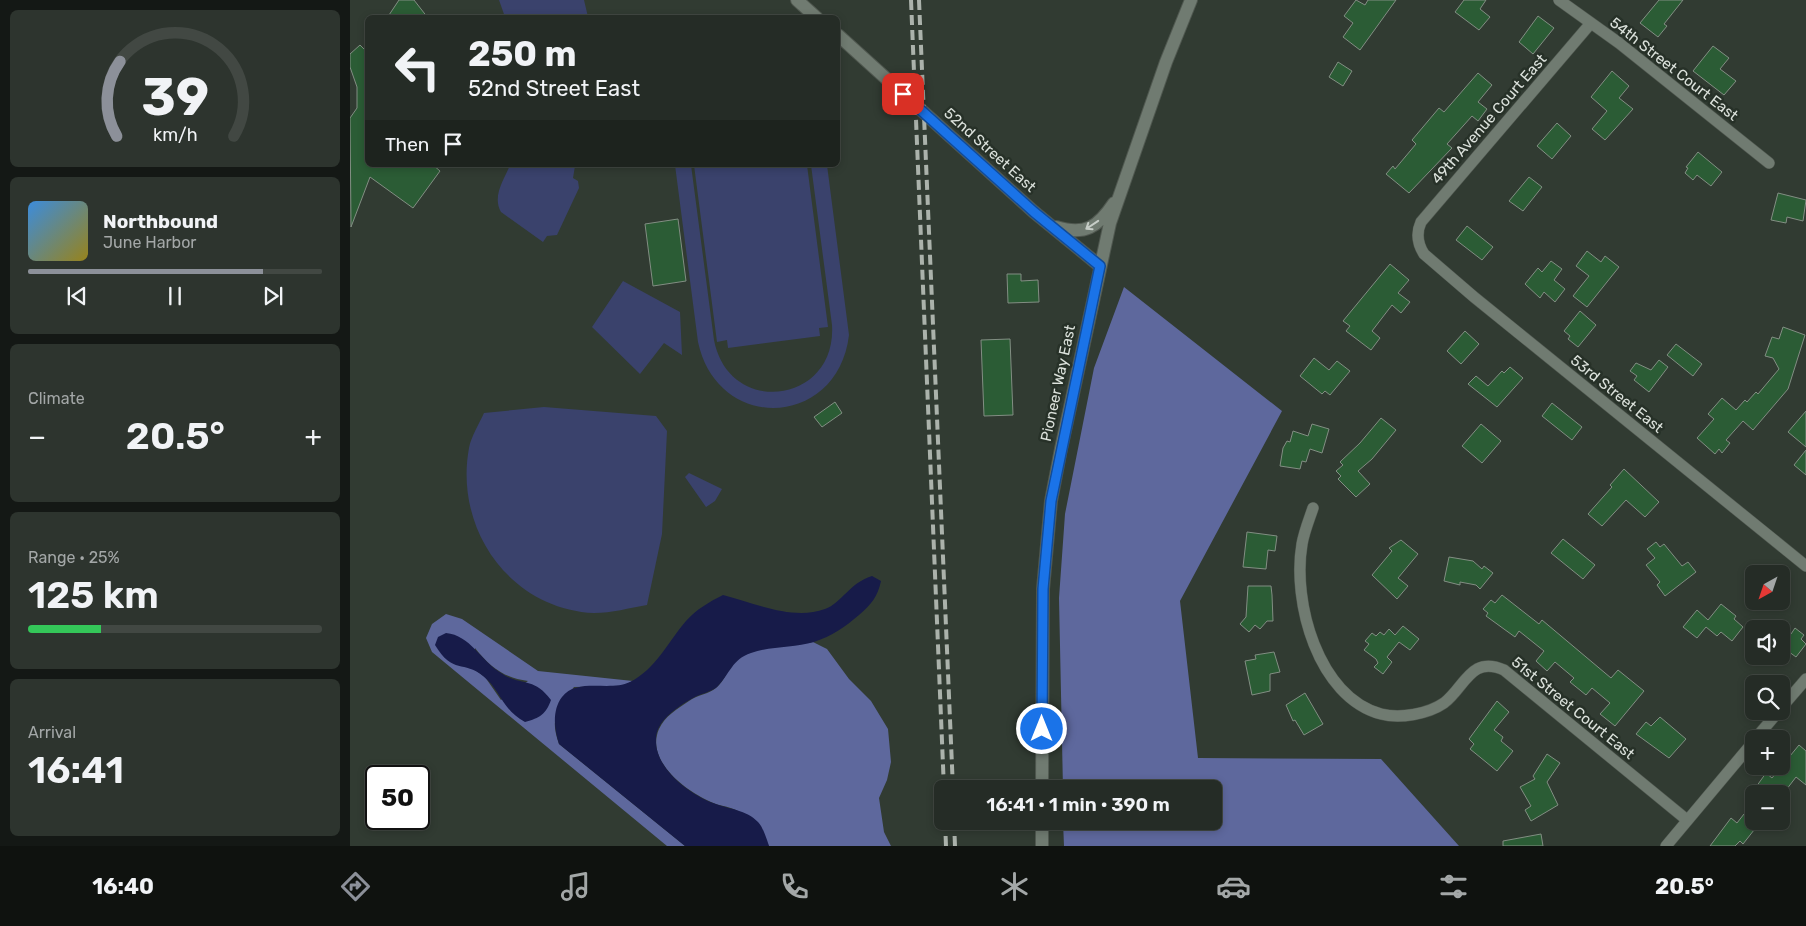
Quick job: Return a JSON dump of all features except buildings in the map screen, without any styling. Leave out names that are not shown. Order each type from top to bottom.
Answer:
[{"type":"main road","points":[[797,0],[814,15]]},
{"type":"main road","name":"Pioneer Way East","points":[[1042,780],[1043,589],[1046,541],[1061,449],[1100,266],[1119,194],[1166,62],[1191,0]]},
{"type":"main road","name":"52nd Street East","points":[[840,38],[1100,266]]},
{"type":"main road","points":[[1053,226],[1075,232],[1090,228],[1109,210],[1119,194]]},
{"type":"main road","points":[[1042,830],[1042,846]]},
{"type":"street","name":"54th Street Court East","points":[[1559,0],[1619,43],[1769,163]]},
{"type":"street","name":"49th Avenue Court East","points":[[1418,239],[1422,222],[1591,23]]},
{"type":"street","name":"53rd Street East","points":[[1418,239],[1419,247],[1424,254],[1474,297],[1806,566]]},
{"type":"street","name":"51st Street Court East","points":[[1313,508],[1302,545],[1301,573],[1305,608],[1322,663],[1343,692],[1366,708],[1382,714],[1414,714],[1444,703],[1475,670],[1488,665],[1496,666],[1504,670],[1687,820]]},
{"type":"street","points":[[1790,698],[1806,679]]},
{"type":"street","points":[[1763,730],[1772,720]]},
{"type":"street","points":[[1666,846],[1745,752]]},
{"type":"shaded area","points":[[499,0],[584,0],[588,15],[504,15]]},
{"type":"shaded area","points":[[509,167],[575,167],[573,178],[578,181],[579,188],[557,235],[547,236],[543,242],[501,212],[498,194]]},
{"type":"shaded area","points":[[675,167],[691,167],[714,340],[724,365],[739,382],[759,390],[781,391],[801,385],[818,372],[829,352],[832,325],[811,167],[827,167],[849,335],[840,366],[824,388],[802,402],[777,408],[752,405],[728,393],[710,372],[698,342]]},
{"type":"shaded area","points":[[694,167],[807,167],[828,327],[819,328],[820,336],[728,348],[727,340],[717,342]]},
{"type":"shaded area","points":[[623,281],[680,312],[682,355],[664,343],[640,374],[592,327]]},
{"type":"shaded area","points":[[1124,287],[1282,411],[1180,601],[1198,758],[1381,759],[1459,846],[1064,846],[1063,830],[1222,830],[1222,780],[1063,780],[1059,598],[1065,514],[1094,368]]},
{"type":"shaded area","points":[[544,407],[656,416],[667,431],[662,534],[647,605],[594,613],[564,608],[537,597],[514,580],[494,559],[480,535],[470,507],[467,478],[470,444],[484,413]]},
{"type":"shaded area","points":[[689,473],[722,489],[715,501],[706,507],[685,477]]},
{"type":"shaded area","points":[[872,576],[881,581],[876,596],[863,611],[843,627],[827,637],[814,642],[766,649],[745,656],[735,663],[717,687],[675,709],[664,720],[657,731],[657,749],[661,760],[675,778],[704,799],[743,812],[754,818],[762,827],[769,846],[685,846],[559,744],[555,726],[555,714],[559,702],[568,691],[585,686],[622,685],[639,677],[654,663],[690,617],[703,606],[723,595],[774,610],[800,613],[813,612],[831,606],[857,583]]},
{"type":"shaded area","points":[[446,614],[462,619],[538,671],[633,681],[622,686],[574,687],[560,707],[555,719],[559,744],[685,846],[667,846],[432,652],[426,638],[432,624]],"holes":[[[475,648],[492,666],[505,674],[519,680],[528,681],[501,700],[485,677],[475,670]]]},
{"type":"shaded area","points":[[446,633],[462,638],[469,643],[501,673],[515,680],[533,685],[545,693],[551,700],[545,712],[535,719],[525,722],[517,717],[483,676],[476,671],[453,664],[441,654],[435,645],[438,637]]},
{"type":"shaded area","points":[[813,642],[827,649],[849,679],[871,701],[888,729],[891,762],[887,780],[879,798],[884,832],[891,846],[769,846],[754,826],[739,812],[711,802],[680,783],[670,773],[658,752],[656,741],[659,729],[665,720],[692,699],[716,688],[722,682],[731,666],[743,655],[762,649]]},
{"type":"railway","points":[[911,0],[944,780]]},
{"type":"railway","points":[[919,0],[953,780]]},
{"type":"railway","points":[[945,830],[946,846]]},
{"type":"railway","points":[[954,830],[955,846]]},
{"type":"route","points":[[903,94],[1034,212],[1100,266],[1051,501],[1043,589],[1042,729]]}]
